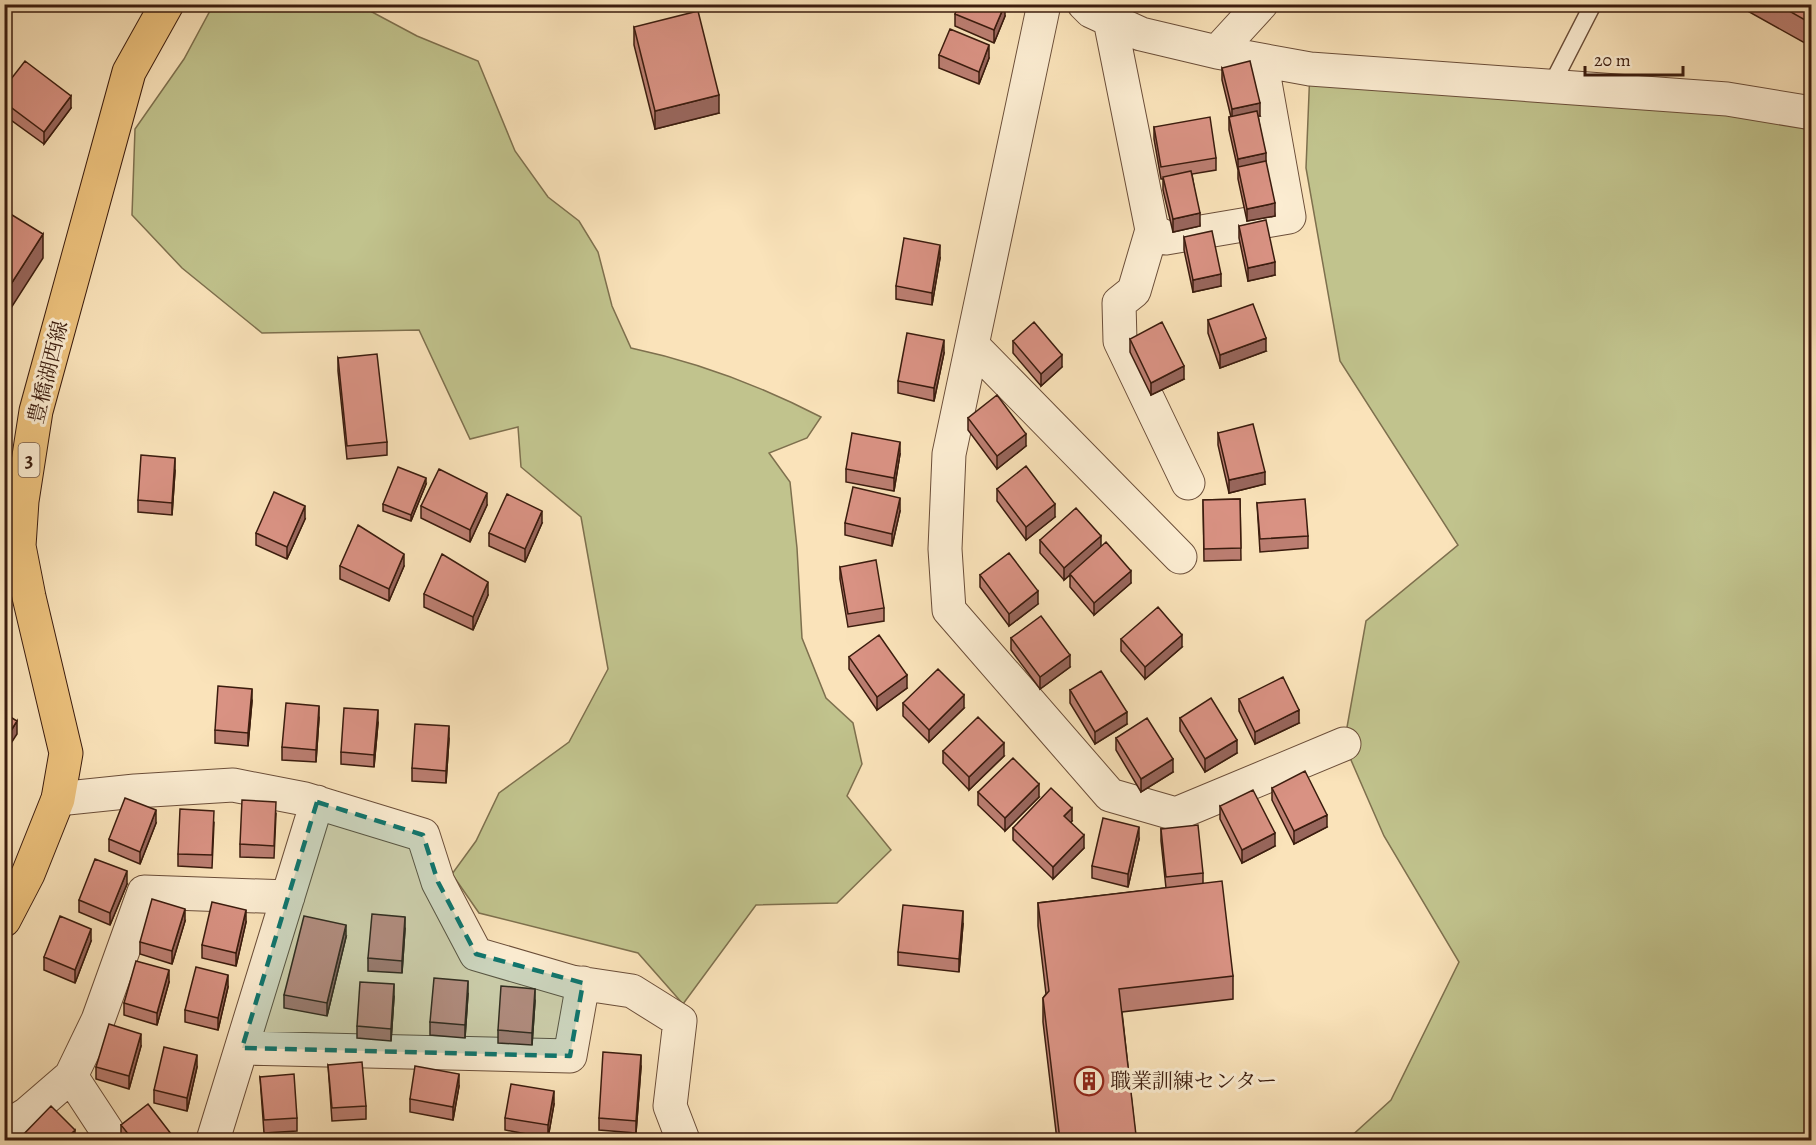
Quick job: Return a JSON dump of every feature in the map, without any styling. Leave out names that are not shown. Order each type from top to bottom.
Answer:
[{"type":"main road","name":"豊橋湖西線","points":[[4,920],[28,874],[58,799],[66,753],[29,597],[11,551],[22,501],[36,411],[125,84],[129,72],[167,4]]},
{"type":"street","points":[[1044,4],[949,454],[945,549],[949,610],[1110,795],[1176,814],[1344,744]]},
{"type":"street","points":[[1217,52],[1261,4]]},
{"type":"street","points":[[1097,12],[1141,34],[1217,52],[1310,69],[1727,99],[1812,112]]},
{"type":"street","points":[[1097,12],[1152,230],[1134,291],[1119,303],[1120,341],[1188,483]]},
{"type":"street","points":[[1152,230],[1166,238],[1289,217],[1261,60]]},
{"type":"street","points":[[972,345],[1180,557]]},
{"type":"street","points":[[58,799],[135,791],[233,785],[317,802],[423,835],[438,882],[476,954],[583,983],[632,991],[680,1021],[670,1106],[683,1140]]},
{"type":"street","points":[[213,1140],[317,802]]},
{"type":"street","points":[[4,1128],[27,1114],[71,1076],[98,1020],[144,892],[288,897]]},
{"type":"street","points":[[242,1048],[570,1056],[583,983]]},
{"type":"street","points":[[71,1076],[113,1140]]},
{"type":"lane","points":[[1551,86],[1593,4]]},
{"type":"highlighted area","points":[[317,802],[423,835],[438,882],[476,954],[583,983],[570,1056],[242,1048]]},
{"type":"green space","points":[[268,4],[359,5],[417,36],[478,61],[515,151],[548,197],[579,221],[598,252],[612,306],[631,348],[680,360],[728,376],[821,417],[807,438],[769,453],[790,482],[797,548],[802,638],[826,698],[853,723],[862,764],[847,796],[891,850],[837,903],[756,905],[683,1004],[638,953],[479,913],[452,874],[476,841],[499,793],[569,742],[608,669],[581,517],[521,467],[518,427],[470,439],[419,330],[262,333],[182,268],[132,215],[135,129],[184,59],[211,9]]},
{"type":"green space","points":[[1310,69],[1811,113],[1811,1140],[1347,1140],[1391,1100],[1459,962],[1384,836],[1344,744],[1366,621],[1458,545],[1340,361],[1306,168]]},
{"type":"building","points":[[959,4],[1005,4],[994,30],[955,14]]},
{"type":"building","points":[[1777,4],[1812,4],[1812,24]]},
{"type":"building","points":[[698,11],[719,95],[655,111],[634,27]]},
{"type":"building","points":[[950,29],[989,45],[979,72],[939,55]]},
{"type":"building","points":[[25,61],[71,96],[44,132],[4,102],[4,88]]},
{"type":"building","points":[[1250,61],[1260,103],[1232,109],[1222,68]]},
{"type":"building","points":[[1257,111],[1266,153],[1238,159],[1229,117]]},
{"type":"building","points":[[1210,117],[1216,158],[1161,167],[1154,127]]},
{"type":"building","points":[[1266,161],[1275,203],[1247,209],[1238,167]]},
{"type":"building","points":[[1191,171],[1200,213],[1173,219],[1163,177]]},
{"type":"building","points":[[4,210],[43,234],[4,295]]},
{"type":"building","points":[[1266,220],[1275,262],[1248,268],[1239,226]]},
{"type":"building","points":[[1212,231],[1221,274],[1193,280],[1184,237]]},
{"type":"building","points":[[904,238],[940,245],[932,293],[896,286]]},
{"type":"building","points":[[1253,304],[1266,338],[1220,355],[1208,320]]},
{"type":"building","points":[[1034,322],[1062,355],[1041,374],[1013,341]]},
{"type":"building","points":[[1162,322],[1184,366],[1151,383],[1130,339]]},
{"type":"building","points":[[907,333],[944,340],[934,388],[898,381]]},
{"type":"building","points":[[377,354],[387,442],[347,446],[338,358]]},
{"type":"building","points":[[997,395],[1026,434],[997,456],[968,418]]},
{"type":"building","points":[[1253,424],[1265,472],[1229,480],[1218,433]]},
{"type":"building","points":[[852,433],[900,442],[894,478],[846,469]]},
{"type":"building","points":[[141,455],[175,458],[172,503],[138,500]]},
{"type":"building","points":[[1026,466],[1055,504],[1026,527],[997,489]]},
{"type":"building","points":[[398,467],[426,478],[411,515],[383,504]]},
{"type":"building","points":[[439,469],[487,493],[470,530],[421,506]]},
{"type":"building","points":[[853,487],[900,498],[892,534],[845,523]]},
{"type":"building","points":[[274,492],[305,506],[287,547],[256,533]]},
{"type":"building","points":[[507,494],[542,511],[525,549],[489,533]]},
{"type":"building","points":[[1240,499],[1241,548],[1204,549],[1203,500]]},
{"type":"building","points":[[1305,499],[1308,536],[1260,539],[1257,503]]},
{"type":"building","points":[[1076,508],[1101,536],[1064,568],[1040,540]]},
{"type":"building","points":[[358,525],[404,554],[389,589],[340,566]]},
{"type":"building","points":[[1106,542],[1131,571],[1094,603],[1070,574]]},
{"type":"building","points":[[1009,553],[1038,591],[1009,614],[980,575]]},
{"type":"building","points":[[442,554],[488,582],[473,617],[424,594]]},
{"type":"building","points":[[876,560],[884,608],[848,614],[840,567]]},
{"type":"building","points":[[1158,607],[1182,635],[1145,667],[1121,639]]},
{"type":"building","points":[[1041,616],[1070,655],[1040,677],[1011,638]]},
{"type":"building","points":[[879,635],[907,675],[877,697],[849,657]]},
{"type":"building","points":[[938,669],[964,695],[929,730],[903,703]]},
{"type":"building","points":[[1101,671],[1127,712],[1095,732],[1070,690]]},
{"type":"building","points":[[1283,677],[1299,710],[1255,732],[1239,699]]},
{"type":"building","points":[[218,686],[252,689],[248,733],[215,730]]},
{"type":"building","points":[[1211,698],[1237,740],[1205,759],[1180,718]]},
{"type":"building","points":[[286,703],[319,706],[316,750],[282,747]]},
{"type":"building","points":[[344,708],[378,710],[374,755],[341,752]]},
{"type":"building","points":[[4,713],[17,721],[4,742]]},
{"type":"building","points":[[978,717],[1004,743],[969,777],[943,751]]},
{"type":"building","points":[[1147,718],[1173,759],[1141,779],[1116,738]]},
{"type":"building","points":[[415,724],[449,726],[446,771],[412,768]]},
{"type":"building","points":[[1013,758],[1039,784],[1005,818],[978,792]]},
{"type":"building","points":[[1305,771],[1327,815],[1294,831],[1272,788]]},
{"type":"building","points":[[1051,788],[1072,808],[1064,816],[1084,835],[1053,867],[1013,828]]},
{"type":"building","points":[[1253,790],[1275,833],[1242,850],[1220,806]]},
{"type":"building","points":[[125,798],[156,810],[140,852],[109,839]]},
{"type":"building","points":[[242,800],[276,802],[274,846],[240,844]]},
{"type":"building","points":[[180,809],[214,811],[212,855],[178,854]]},
{"type":"building","points":[[1103,818],[1139,827],[1128,874],[1092,866]]},
{"type":"building","points":[[1198,825],[1203,873],[1166,877],[1161,829]]},
{"type":"building","points":[[95,859],[127,871],[110,913],[79,900]]},
{"type":"building","name":"職業訓練センター","points":[[1222,881],[1233,976],[1119,989],[1136,1135],[1093,1140],[1060,1140],[1043,998],[1049,991],[1038,903]]},
{"type":"building","points":[[152,899],[185,909],[172,951],[140,942]]},
{"type":"building","points":[[212,902],[246,910],[236,953],[202,945]]},
{"type":"building","points":[[903,905],[963,911],[959,959],[898,952]]},
{"type":"building","points":[[372,914],[405,917],[402,961],[368,958]]},
{"type":"building","points":[[60,916],[91,929],[75,970],[44,957]]},
{"type":"building","points":[[304,916],[346,925],[327,1003],[284,995]]},
{"type":"building","points":[[136,961],[169,970],[157,1013],[124,1003]]},
{"type":"building","points":[[196,967],[228,975],[218,1018],[185,1010]]},
{"type":"building","points":[[434,978],[468,981],[465,1025],[430,1022]]},
{"type":"building","points":[[360,982],[394,984],[391,1029],[357,1026]]},
{"type":"building","points":[[501,986],[535,989],[532,1033],[498,1030]]},
{"type":"building","points":[[109,1024],[141,1034],[129,1076],[96,1067]]},
{"type":"building","points":[[164,1047],[197,1055],[187,1098],[154,1090]]},
{"type":"building","points":[[603,1052],[641,1055],[636,1121],[599,1118]]},
{"type":"building","points":[[362,1062],[366,1106],[332,1108],[328,1065]]},
{"type":"building","points":[[415,1066],[459,1074],[453,1107],[410,1099]]},
{"type":"building","points":[[294,1074],[297,1118],[264,1120],[260,1077]]},
{"type":"building","points":[[511,1084],[554,1091],[548,1125],[505,1118]]},
{"type":"building","points":[[148,1104],[175,1139],[133,1140],[121,1125]]},
{"type":"building","points":[[51,1106],[75,1130],[65,1140],[23,1140],[20,1138]]},
{"type":"place","name":"職業訓練センター","points":[[1089,1081]]}]
